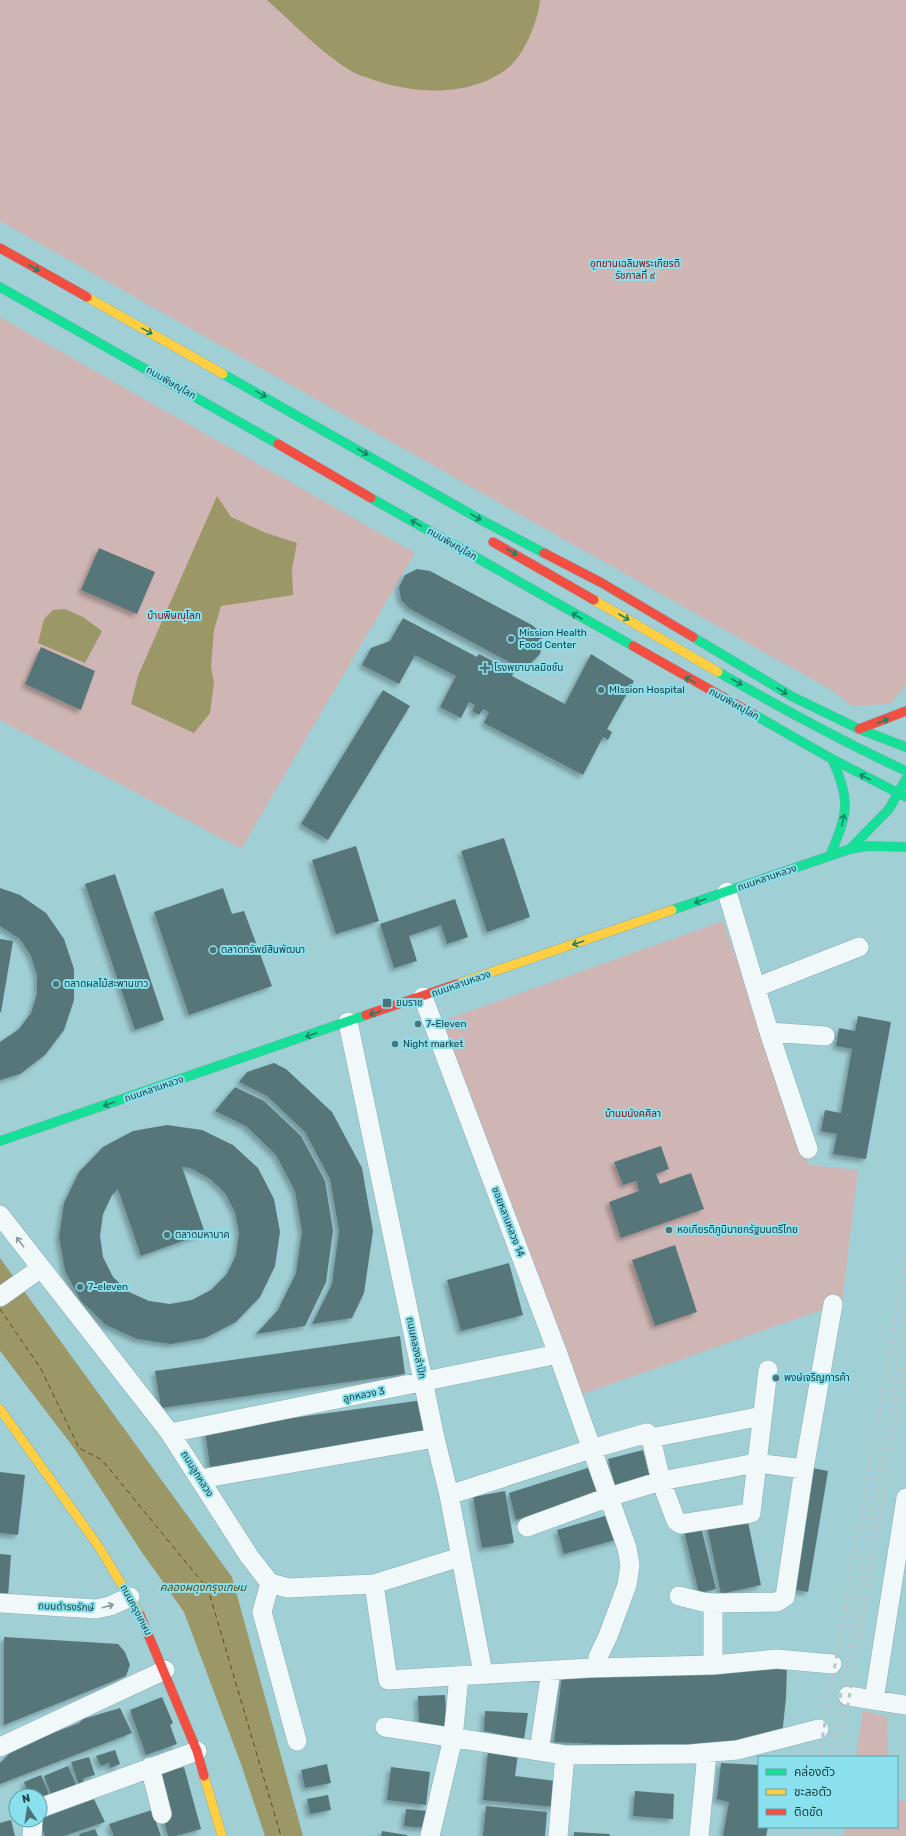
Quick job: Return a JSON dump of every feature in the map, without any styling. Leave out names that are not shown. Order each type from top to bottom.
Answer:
[{"type":"main road","points":[[0,248],[483,521],[602,583],[793,697],[859,729],[906,747]]},
{"type":"main road","name":"ถนนพิษณุโลก","points":[[0,287],[832,759],[904,795]]},
{"type":"main road","points":[[317,426],[356,460]]},
{"type":"main road","points":[[485,537],[795,716],[860,750],[906,771]]},
{"type":"main road","points":[[859,729],[881,722],[906,711]]},
{"type":"main road","points":[[830,856],[844,819],[844,793],[841,779],[832,759]]},
{"type":"main road","name":"ถนนหลานหลวง","points":[[0,1141],[850,850],[873,829],[904,795],[906,779]]},
{"type":"main road","points":[[850,850],[868,846],[906,847]]},
{"type":"main road","name":"ถนนกรุงเกษม","points":[[0,1409],[100,1548],[144,1622],[197,1751],[222,1836]]},
{"type":"street","points":[[727,892],[769,1032],[808,1149]]},
{"type":"street","points":[[756,986],[859,947]]},
{"type":"street","name":"ซอยหลานหลวง 14","points":[[423,997],[558,1354],[627,1548],[630,1565],[626,1585],[608,1636],[598,1657],[598,1668]]},
{"type":"street","name":"ถนนคลองลำปัก","points":[[348,1022],[423,1383],[449,1495],[483,1673]]},
{"type":"street","points":[[769,1032],[824,1036]]},
{"type":"street","name":"ถนนลูกหลวง","points":[[0,1215],[34,1272],[170,1433],[249,1556],[270,1583]]},
{"type":"street","points":[[0,1297],[34,1272]]},
{"type":"street","points":[[679,1596],[703,1602],[777,1602],[785,1597],[804,1468],[833,1304]]},
{"type":"street","name":"ลูกหลวง 3","points":[[170,1433],[423,1383],[558,1354]]},
{"type":"street","points":[[449,1495],[645,1433],[649,1434],[651,1438],[661,1481],[676,1521],[681,1524],[751,1513],[768,1370]]},
{"type":"street","points":[[651,1438],[762,1416]]},
{"type":"street","points":[[200,1479],[435,1438]]},
{"type":"street","points":[[527,1527],[609,1497],[661,1481],[756,1463],[804,1468]]},
{"type":"street","points":[[874,1700],[906,1498]]},
{"type":"street","points":[[297,1741],[262,1612],[270,1583],[288,1588],[374,1584],[460,1557]]},
{"type":"street","points":[[374,1584],[388,1680],[459,1676],[483,1673],[713,1665],[777,1659],[832,1664]]},
{"type":"street","name":"ถนนดำรงรักษ์","points":[[0,1604],[96,1609],[110,1606],[130,1597]]},
{"type":"street","points":[[712,1602],[713,1665]]},
{"type":"street","points":[[0,1747],[165,1670]]},
{"type":"street","points":[[539,1751],[551,1671]]},
{"type":"street","points":[[430,1836],[452,1738],[459,1676]]},
{"type":"street","points":[[848,1696],[906,1705]]},
{"type":"street","points":[[385,1727],[565,1755],[706,1753],[737,1750],[819,1729]]},
{"type":"street","points":[[48,1805],[197,1751]]},
{"type":"street","points":[[699,1836],[706,1753]]},
{"type":"street","points":[[558,1836],[565,1755]]},
{"type":"street","points":[[150,1767],[162,1814]]},
{"type":"green space","name":"อุทยานเฉลิมพระเกียรติ รัชกาลที่ ๙","points":[[0,0],[906,0],[906,685],[890,704],[852,706],[831,690],[0,221]]},
{"type":"green space","name":"บ้านพิษณุโลก","points":[[0,317],[415,553],[241,849],[0,720]]},
{"type":"green space","name":"บ้านมนังคศิลา","points":[[723,921],[809,1165],[858,1170],[842,1303],[577,1396],[439,1022]]},
{"type":"green space","points":[[863,1710],[887,1717],[888,1756],[856,1756]]},
{"type":"green space","points":[[898,1799],[906,1802],[906,1836],[844,1836],[845,1828],[898,1828]]},
{"type":"water","points":[[267,0],[540,0],[537,18],[530,37],[520,54],[508,68],[493,78],[459,89],[423,90],[387,84],[353,72],[318,47]]},
{"type":"water","points":[[217,496],[231,517],[266,533],[297,543],[292,569],[293,595],[221,606],[214,630],[211,667],[214,683],[210,713],[194,733],[131,704],[138,676]]},
{"type":"water","points":[[65,609],[83,617],[102,631],[85,663],[38,643],[44,619],[53,610]]},
{"type":"water","name":"คลองผดุงกรุงเกษม","points":[[0,1258],[232,1577],[303,1836],[265,1836],[241,1764],[184,1612],[141,1551],[74,1448],[0,1351]]},
{"type":"building","points":[[99,548],[155,572],[137,614],[81,590]]},
{"type":"building","points":[[417,569],[430,571],[532,625],[537,629],[543,641],[540,654],[531,663],[524,665],[511,663],[410,609],[401,600],[399,587],[405,575]]},
{"type":"building","name":"MIssion Hospital","points":[[403,618],[477,657],[479,654],[514,672],[512,676],[565,704],[591,654],[634,681],[607,729],[612,732],[608,740],[603,737],[583,775],[484,723],[489,712],[483,709],[479,715],[472,711],[475,705],[469,702],[461,718],[440,707],[456,676],[415,655],[399,684],[362,665],[371,648],[390,641]]},
{"type":"building","points":[[41,647],[95,671],[81,710],[25,684]]},
{"type":"building","points":[[383,690],[410,706],[328,840],[301,824]]},
{"type":"building","points":[[504,838],[530,917],[487,932],[461,851]]},
{"type":"building","points":[[356,846],[379,921],[336,934],[312,860]]},
{"type":"building","points":[[115,874],[164,1020],[135,1030],[85,884]]},
{"type":"building","name":"ตลาดผลไม้สะพานขาว","points":[[0,888],[20,895],[46,913],[64,939],[74,969],[74,1000],[64,1030],[45,1055],[20,1074],[0,1080],[0,1042],[19,1029],[31,1013],[37,994],[37,975],[31,956],[20,939],[0,926]]},
{"type":"building","name":"ตลาดทรัพย์สินพัฒนา","points":[[223,888],[232,914],[244,911],[272,986],[189,1015],[154,912]]},
{"type":"building","points":[[455,899],[468,937],[447,944],[441,925],[409,936],[417,961],[394,968],[380,924]]},
{"type":"building","points":[[0,939],[13,941],[1,1012],[0,1012]]},
{"type":"building","points":[[858,1016],[891,1022],[866,1159],[833,1154],[837,1134],[821,1131],[825,1110],[841,1113],[852,1049],[836,1046],[839,1028],[855,1031]]},
{"type":"building","points":[[274,1063],[286,1069],[332,1112],[362,1168],[373,1231],[364,1293],[352,1318],[312,1324],[332,1284],[339,1231],[330,1179],[305,1132],[267,1096],[239,1082],[247,1072]]},
{"type":"building","points":[[235,1087],[264,1101],[301,1136],[325,1181],[333,1231],[326,1282],[305,1326],[256,1334],[278,1310],[296,1273],[302,1232],[295,1191],[276,1155],[246,1126],[215,1111]]},
{"type":"building","name":"ตลาดมหานาค","points":[[167,1125],[202,1130],[233,1145],[258,1168],[274,1199],[280,1232],[275,1266],[260,1297],[236,1322],[205,1338],[171,1344],[137,1339],[106,1325],[81,1301],[65,1271],[59,1237],[64,1203],[79,1172],[103,1147],[133,1131]],"holes":[[[182,1167],[190,1168],[209,1178],[225,1193],[235,1212],[239,1233],[236,1255],[227,1274],[211,1290],[192,1300],[170,1304],[149,1301],[129,1292],[113,1277],[103,1257],[100,1236],[103,1214],[112,1195],[118,1189],[141,1256],[205,1233]]]},
{"type":"building","points":[[661,1146],[669,1169],[656,1174],[660,1184],[691,1173],[704,1209],[621,1238],[609,1202],[639,1191],[636,1181],[623,1185],[614,1162]]},
{"type":"building","points":[[675,1245],[697,1312],[655,1326],[632,1260]]},
{"type":"building","points":[[509,1263],[523,1315],[461,1331],[447,1280]]},
{"type":"building","points":[[400,1336],[405,1374],[161,1408],[155,1371]]},
{"type":"building","points":[[423,1400],[428,1436],[210,1467],[205,1430]]},
{"type":"building","points":[[643,1450],[650,1478],[615,1486],[608,1459]]},
{"type":"building","points":[[594,1466],[603,1495],[516,1520],[509,1493]]},
{"type":"building","points":[[812,1468],[828,1471],[808,1592],[792,1589]]},
{"type":"building","points":[[0,1472],[25,1475],[18,1535],[0,1533]]},
{"type":"building","points":[[505,1491],[514,1543],[482,1548],[473,1497]]},
{"type":"building","points":[[612,1514],[619,1539],[564,1554],[557,1530]]},
{"type":"building","points":[[747,1517],[761,1585],[721,1594],[707,1526]]},
{"type":"building","points":[[701,1527],[716,1589],[699,1593],[684,1531]]},
{"type":"building","points":[[0,1554],[11,1555],[8,1597],[0,1597]]},
{"type":"building","points":[[4,1637],[118,1644],[125,1652],[130,1665],[126,1676],[4,1725]]},
{"type":"building","points":[[787,1664],[786,1698],[782,1735],[738,1747],[659,1747],[554,1742],[562,1675]]},
{"type":"building","points":[[445,1695],[447,1727],[419,1728],[418,1696]]},
{"type":"building","points":[[162,1697],[173,1723],[170,1725],[177,1744],[146,1755],[130,1710]]},
{"type":"building","points":[[120,1708],[132,1733],[0,1784],[0,1763],[16,1747],[79,1723],[83,1719]]},
{"type":"building","points":[[485,1711],[528,1713],[524,1739],[484,1731]]},
{"type":"building","points":[[115,1750],[120,1764],[110,1768],[109,1763],[101,1766],[96,1756]]},
{"type":"building","points":[[488,1751],[518,1754],[515,1776],[556,1781],[554,1807],[483,1800]]},
{"type":"building","points":[[89,1757],[95,1775],[84,1778],[82,1784],[79,1785],[71,1762]]},
{"type":"building","points":[[721,1763],[758,1765],[758,1828],[768,1828],[766,1836],[723,1836],[729,1802],[717,1799]]},
{"type":"building","points":[[327,1764],[331,1783],[305,1788],[301,1770]]},
{"type":"building","points":[[68,1766],[77,1787],[51,1794],[44,1776]]},
{"type":"building","points":[[184,1767],[201,1829],[176,1836],[168,1836],[152,1774]]},
{"type":"building","points":[[391,1767],[430,1772],[426,1805],[387,1800]]},
{"type":"building","points":[[41,1775],[46,1788],[26,1788],[24,1782]]},
{"type":"building","points":[[635,1791],[674,1794],[673,1819],[633,1816]]},
{"type":"building","points":[[328,1795],[331,1810],[310,1814],[307,1799]]},
{"type":"building","points":[[94,1799],[105,1822],[64,1836],[45,1836],[42,1828],[48,1828],[48,1816]]},
{"type":"building","points":[[486,1806],[547,1812],[545,1836],[483,1836]]},
{"type":"building","points":[[406,1809],[428,1811],[425,1828],[404,1826]]},
{"type":"building","points":[[152,1810],[161,1836],[114,1836],[109,1824]]},
{"type":"building","points":[[8,1821],[8,1828],[13,1828],[15,1836],[0,1836],[0,1823]]},
{"type":"building","points":[[95,1829],[98,1836],[80,1836],[79,1834]]},
{"type":"building","points":[[382,1831],[407,1835],[407,1836],[381,1836]]},
{"type":"building","points":[[574,1832],[610,1834],[609,1836],[574,1836]]},
{"type":"ferry route","points":[[0,1309],[41,1369],[79,1448],[102,1460],[208,1589],[281,1836]]},
{"type":"railway","points":[[819,1756],[906,1257]]},
{"type":"railway","points":[[830,1756],[906,1318]]},
{"type":"railway","points":[[839,1756],[906,1364]]},
{"type":"railway","points":[[805,1836],[806,1828]]},
{"type":"railway","points":[[817,1836],[818,1828]]},
{"type":"railway","points":[[826,1836],[827,1828]]},
{"type":"traffic: fast","points":[[0,287],[278,444]]},
{"type":"traffic: fast","points":[[223,374],[483,521],[544,553]]},
{"type":"traffic: fast","points":[[371,498],[633,646]]},
{"type":"traffic: fast","points":[[693,637],[793,697],[859,729],[906,747]]},
{"type":"traffic: fast","points":[[718,672],[834,736],[906,771]]},
{"type":"traffic: fast","points":[[753,714],[832,759],[906,797]]},
{"type":"traffic: fast","points":[[830,856],[840,829],[845,808],[843,786],[832,759]]},
{"type":"traffic: fast","points":[[672,910],[850,849],[889,809],[906,779]]},
{"type":"traffic: fast","points":[[850,849],[868,846],[906,847]]},
{"type":"traffic: fast","points":[[0,1141],[366,1015]]},
{"type":"traffic: slow","points":[[87,297],[223,374]]},
{"type":"traffic: slow","points":[[594,600],[718,672]]},
{"type":"traffic: slow","points":[[457,984],[672,910]]},
{"type":"traffic: slow","points":[[0,1409],[99,1547],[140,1615]]},
{"type":"traffic: slow","points":[[204,1776],[222,1836]]},
{"type":"traffic: jam","points":[[0,248],[87,297]]},
{"type":"traffic: jam","points":[[278,444],[371,498]]},
{"type":"traffic: jam","points":[[493,542],[594,600]]},
{"type":"traffic: jam","points":[[544,553],[602,583],[693,637]]},
{"type":"traffic: jam","points":[[633,646],[753,714]]},
{"type":"traffic: jam","points":[[859,729],[906,711]]},
{"type":"traffic: jam","points":[[366,1015],[457,984]]},
{"type":"traffic: jam","points":[[140,1615],[197,1751],[204,1776]]},
{"type":"place","name":"Mission Health Food Center","points":[[511,639]]},
{"type":"place","name":"โรงพยาบาลมิชชั่น","points":[[485,668]]},
{"type":"place","name":"MIssion Hospital","points":[[601,690]]},
{"type":"place","name":"ตลาดทรัพย์สินพัฒนา","points":[[213,950]]},
{"type":"place","name":"ตลาดผลไม้สะพานขาว","points":[[56,984]]},
{"type":"place","name":"ยมราช","points":[[387,1003]]},
{"type":"place","name":"7-Eleven","points":[[418,1024]]},
{"type":"place","name":"Night market","points":[[395,1044]]},
{"type":"place","name":"หอเกียรติภูมินายกรัฐมนตรีไทย","points":[[669,1230]]},
{"type":"place","name":"ตลาดมหานาค","points":[[167,1235]]},
{"type":"place","name":"7-eleven","points":[[80,1287]]},
{"type":"place","name":"พงษ์เจริญการค้า","points":[[776,1378]]}]
